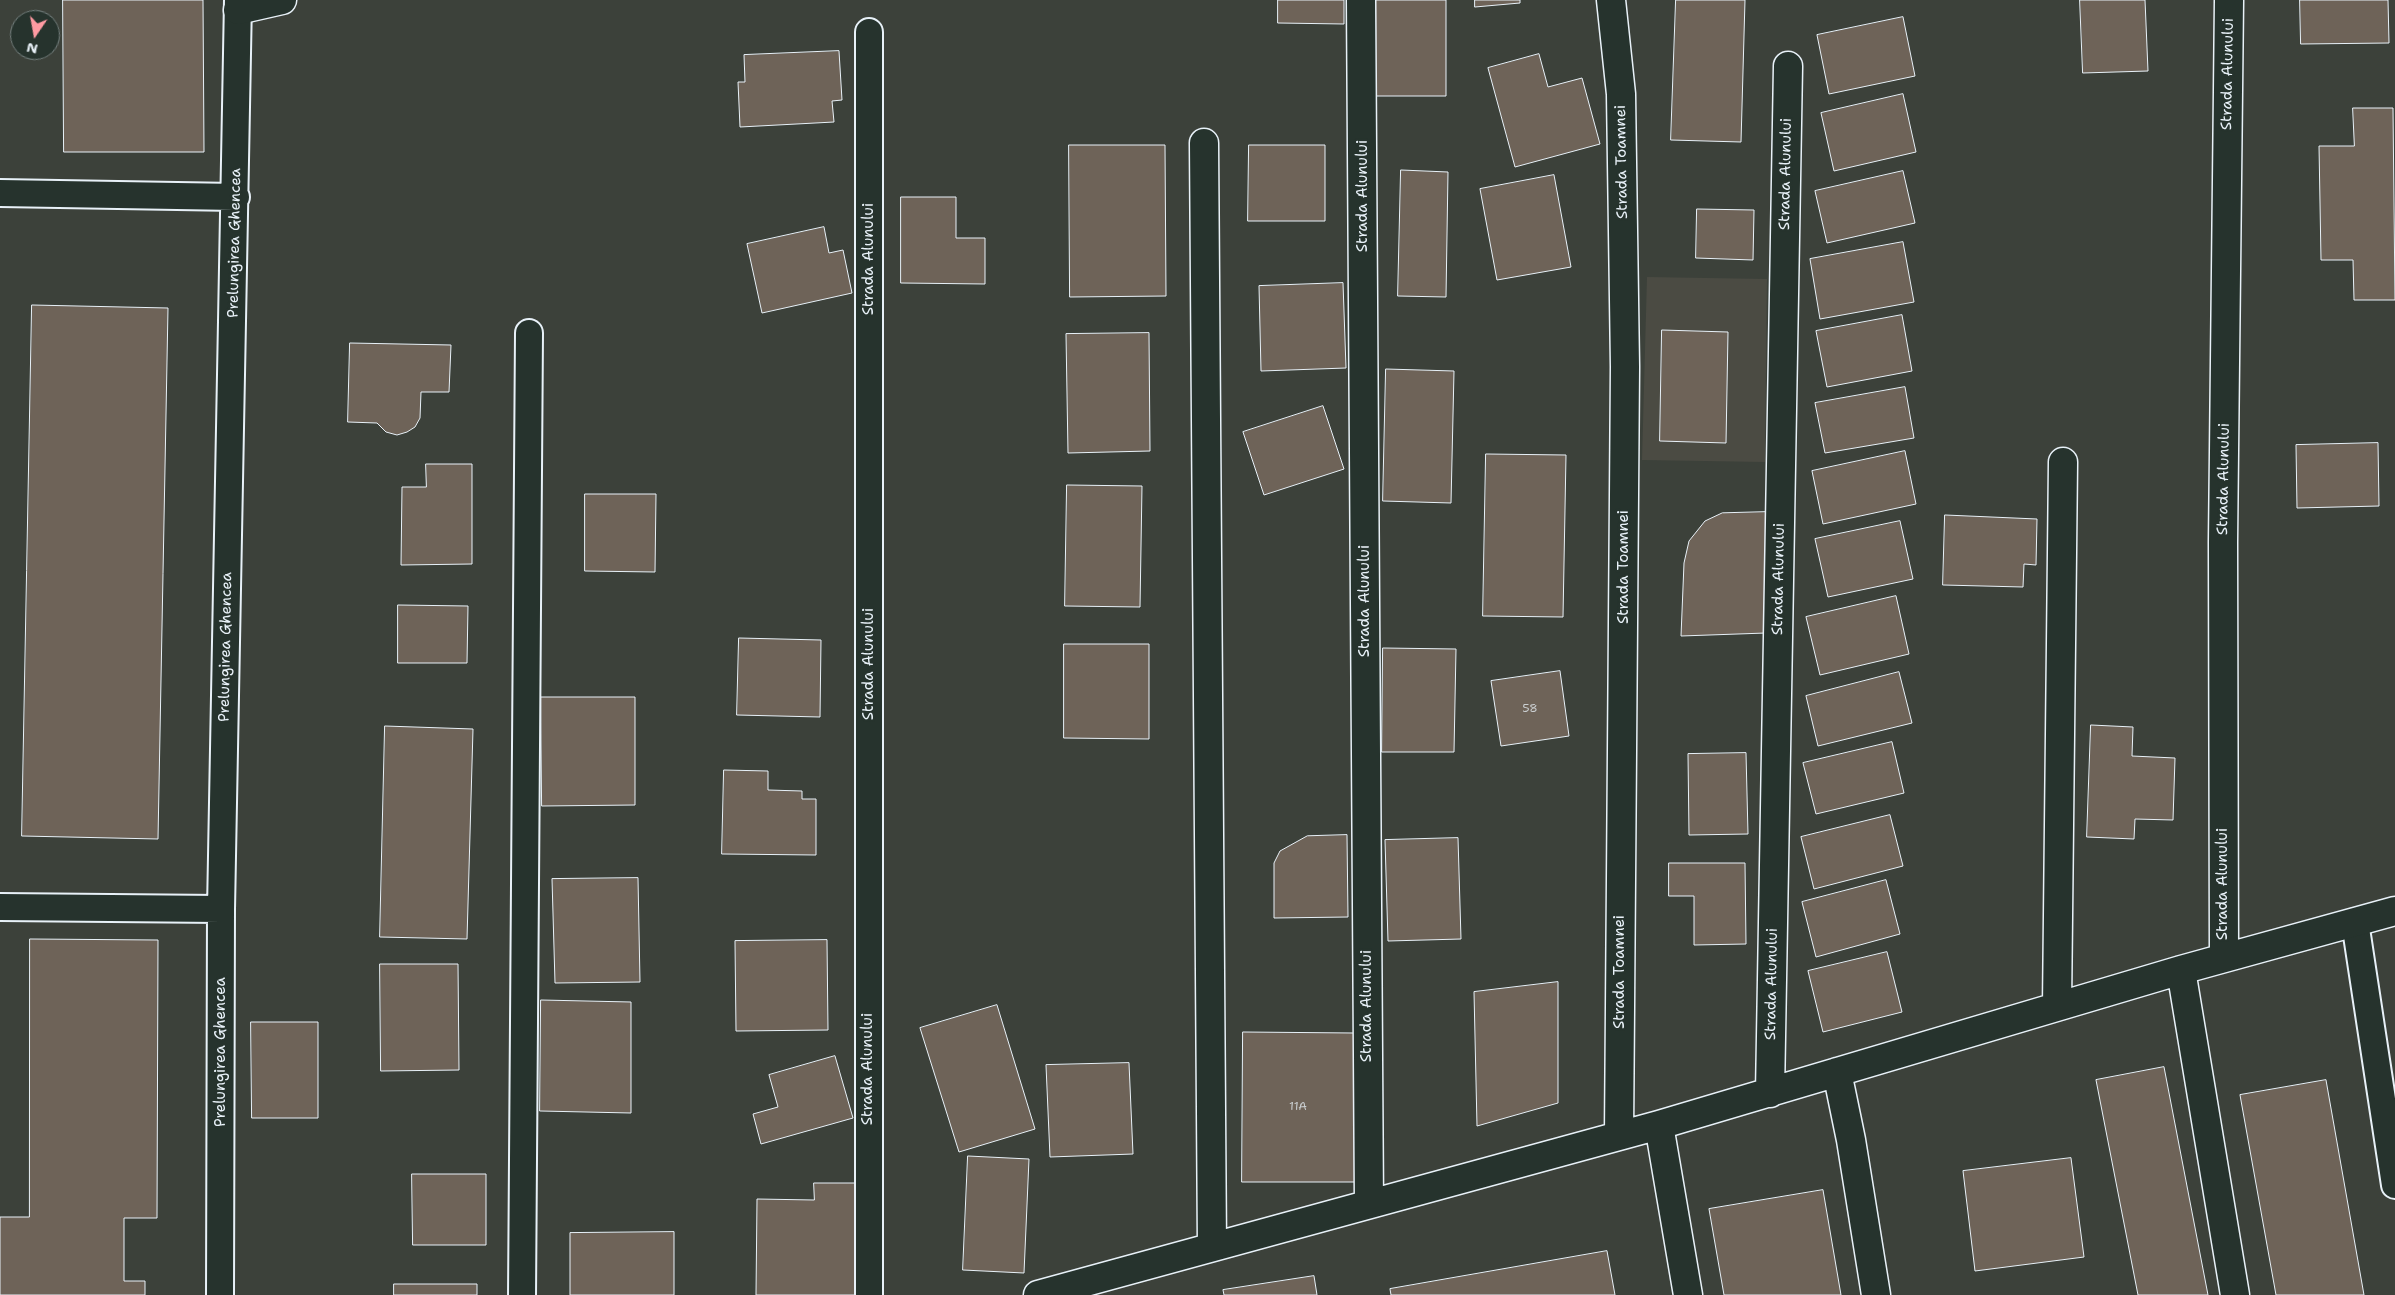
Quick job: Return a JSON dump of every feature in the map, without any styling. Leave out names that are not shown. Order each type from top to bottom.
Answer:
[{"type":"street","points":[[238,5],[282,0]]},
{"type":"street","name":"Strada Alunului","points":[[1361,0],[1369,1203]]},
{"type":"street","name":"Strada Toamnei","points":[[1611,0],[1621,94],[1625,367],[1619,1135]]},
{"type":"street","name":"Strada Alunului","points":[[2224,957],[2224,542],[2229,0]]},
{"type":"street","name":"Strada Alunului","points":[[1770,1093],[1788,66]]},
{"type":"street","points":[[1204,143],[1212,1247]]},
{"type":"street","points":[[2057,1006],[2063,462]]},
{"type":"street","name":"Strada Alunului","points":[[1038,1295],[1659,1125],[2224,957],[2395,911]]},
{"type":"street","points":[[2181,970],[2235,1295]]},
{"type":"street","points":[[1837,1072],[1851,1140],[1876,1295]]},
{"type":"street","points":[[1659,1125],[1688,1295]]},
{"type":"lane","name":"Prelungirea Ghencea","points":[[220,1295],[221,909],[236,197],[238,5]]},
{"type":"lane","name":"Strada Alunului","points":[[869,32],[869,1295]]},
{"type":"lane","points":[[0,193],[236,197]]},
{"type":"lane","points":[[522,1295],[529,333]]},
{"type":"lane","points":[[0,907],[221,909]]},
{"type":"lane","points":[[2355,922],[2387,1092],[2395,1185]]},
{"type":"shaded area","points":[[1647,277],[1767,279],[1765,462],[1642,460]]},
{"type":"building","points":[[63,0],[203,0],[204,152],[64,152]]},
{"type":"building","points":[[1278,0],[1344,0],[1344,24],[1278,23]]},
{"type":"building","points":[[1375,0],[1446,0],[1446,96],[1375,96]]},
{"type":"building","points":[[1475,0],[1520,0],[1520,3],[1475,7]]},
{"type":"building","points":[[1676,0],[1745,0],[1741,142],[1671,140]]},
{"type":"building","points":[[2080,0],[2145,0],[2148,71],[2083,73]]},
{"type":"building","points":[[2300,0],[2388,0],[2389,43],[2301,44]]},
{"type":"building","points":[[1903,17],[1915,76],[1829,94],[1817,35]]},
{"type":"building","points":[[839,51],[842,100],[832,101],[834,122],[740,127],[738,82],[745,82],[744,55]]},
{"type":"building","points":[[1539,54],[1548,87],[1582,78],[1600,144],[1515,167],[1488,68]]},
{"type":"building","points":[[1903,94],[1916,152],[1834,171],[1821,113]]},
{"type":"building","points":[[2353,108],[2393,108],[2395,300],[2354,300],[2353,260],[2321,260],[2319,146],[2354,146]]},
{"type":"building","points":[[1069,145],[1165,145],[1166,296],[1070,297]]},
{"type":"building","points":[[1249,145],[1325,145],[1325,221],[1248,221]]},
{"type":"building","points":[[1401,170],[1448,172],[1446,297],[1398,296]]},
{"type":"building","points":[[1903,171],[1915,223],[1827,243],[1815,191]]},
{"type":"building","points":[[1554,175],[1571,267],[1497,280],[1480,189]]},
{"type":"building","points":[[901,197],[956,197],[956,238],[985,238],[985,284],[901,283]]},
{"type":"building","points":[[1697,209],[1754,210],[1753,260],[1696,258]]},
{"type":"building","points":[[824,227],[829,253],[843,250],[852,293],[762,313],[747,244]]},
{"type":"building","points":[[1903,242],[1914,302],[1820,319],[1810,259]]},
{"type":"building","points":[[1343,283],[1346,368],[1261,371],[1259,286]]},
{"type":"building","points":[[32,305],[168,308],[158,839],[22,836]]},
{"type":"building","points":[[1902,315],[1912,371],[1827,387],[1816,331]]},
{"type":"building","points":[[1662,330],[1728,332],[1726,443],[1660,441]]},
{"type":"building","points":[[1149,333],[1150,451],[1068,453],[1066,334]]},
{"type":"building","points":[[350,343],[451,345],[449,392],[421,392],[420,418],[415,427],[397,435],[386,432],[377,423],[348,422]]},
{"type":"building","points":[[1386,369],[1454,371],[1451,503],[1383,501]]},
{"type":"building","points":[[1905,387],[1914,438],[1825,453],[1815,403]]},
{"type":"building","points":[[1323,406],[1344,469],[1264,495],[1243,432]]},
{"type":"building","points":[[2378,443],[2379,506],[2297,508],[2296,445]]},
{"type":"building","points":[[1905,451],[1916,504],[1823,524],[1812,471]]},
{"type":"building","points":[[1486,454],[1566,455],[1563,617],[1483,616]]},
{"type":"building","points":[[426,464],[472,464],[472,564],[401,565],[402,487],[426,487]]},
{"type":"building","points":[[1067,485],[1142,486],[1140,607],[1065,606]]},
{"type":"building","points":[[585,494],[656,494],[655,572],[585,571]]},
{"type":"building","points":[[1768,512],[1766,633],[1681,636],[1684,563],[1689,541],[1705,521],[1722,513]]},
{"type":"building","points":[[1945,515],[2037,519],[2036,565],[2024,564],[2023,587],[1943,585]]},
{"type":"building","points":[[1900,521],[1913,579],[1828,597],[1815,539]]},
{"type":"building","points":[[1896,596],[1909,654],[1820,675],[1806,617]]},
{"type":"building","points":[[398,605],[468,606],[467,663],[398,663]]},
{"type":"building","points":[[739,638],[821,640],[820,717],[737,715]]},
{"type":"building","points":[[1064,644],[1149,644],[1149,739],[1064,738]]},
{"type":"building","points":[[1383,648],[1456,649],[1454,752],[1382,752]]},
{"type":"building","points":[[1560,671],[1569,736],[1501,746],[1491,681]]},
{"type":"building","points":[[1899,672],[1912,723],[1818,746],[1806,696]]},
{"type":"building","points":[[541,697],[635,697],[635,805],[542,806]]},
{"type":"building","points":[[2091,725],[2133,727],[2132,756],[2175,758],[2173,820],[2135,819],[2134,839],[2087,837]]},
{"type":"building","points":[[385,726],[473,729],[467,939],[380,937]]},
{"type":"building","points":[[1892,742],[1904,793],[1816,814],[1803,763]]},
{"type":"building","points":[[1746,753],[1748,834],[1689,835],[1688,754]]},
{"type":"building","points":[[724,770],[768,771],[768,790],[802,791],[802,799],[816,799],[816,855],[722,854]]},
{"type":"building","points":[[1890,815],[1903,866],[1814,889],[1801,837]]},
{"type":"building","points":[[1347,835],[1348,917],[1274,918],[1274,863],[1280,851],[1307,836]]},
{"type":"building","points":[[1458,838],[1461,939],[1388,941],[1385,840]]},
{"type":"building","points":[[1669,863],[1745,863],[1746,944],[1694,945],[1694,896],[1669,896]]},
{"type":"building","points":[[638,878],[640,982],[555,983],[552,879]]},
{"type":"building","points":[[1886,880],[1900,934],[1816,957],[1802,902]]},
{"type":"building","points":[[30,939],[158,940],[157,1218],[124,1218],[124,1281],[145,1281],[145,1295],[0,1295],[0,1217],[29,1217]]},
{"type":"building","points":[[827,940],[828,1030],[736,1031],[735,941]]},
{"type":"building","points":[[1887,952],[1902,1012],[1823,1032],[1808,971]]},
{"type":"building","points":[[380,964],[458,964],[459,1070],[381,1071]]},
{"type":"building","points":[[1558,982],[1558,1103],[1477,1126],[1474,992]]},
{"type":"building","points":[[541,1000],[631,1002],[631,1113],[540,1111]]},
{"type":"building","points":[[997,1005],[1035,1129],[959,1152],[920,1028]]},
{"type":"building","points":[[251,1022],[318,1022],[318,1118],[252,1118]]},
{"type":"building","points":[[1243,1032],[1354,1033],[1355,1182],[1242,1182]]},
{"type":"building","points":[[835,1056],[853,1118],[761,1144],[753,1114],[778,1107],[769,1075]]},
{"type":"building","points":[[1129,1063],[1133,1154],[1050,1157],[1046,1065]]},
{"type":"building","points":[[2164,1067],[2208,1295],[2138,1295],[2096,1080]]},
{"type":"building","points":[[2326,1080],[2364,1295],[2276,1295],[2240,1095]]},
{"type":"building","points":[[968,1156],[1029,1159],[1024,1273],[963,1270]]},
{"type":"building","points":[[2071,1158],[2084,1257],[1975,1271],[1963,1171]]},
{"type":"building","points":[[412,1174],[486,1174],[486,1245],[413,1245]]},
{"type":"building","points":[[814,1183],[858,1183],[857,1295],[756,1295],[757,1199],[814,1200]]},
{"type":"building","points":[[1823,1190],[1841,1295],[1724,1295],[1709,1209]]},
{"type":"building","points":[[674,1232],[674,1295],[570,1295],[570,1233]]},
{"type":"building","points":[[1607,1251],[1615,1295],[1391,1295],[1390,1289]]},
{"type":"building","points":[[1314,1276],[1317,1295],[1224,1295],[1223,1290]]},
{"type":"building","points":[[394,1284],[477,1284],[477,1295],[394,1295]]}]
